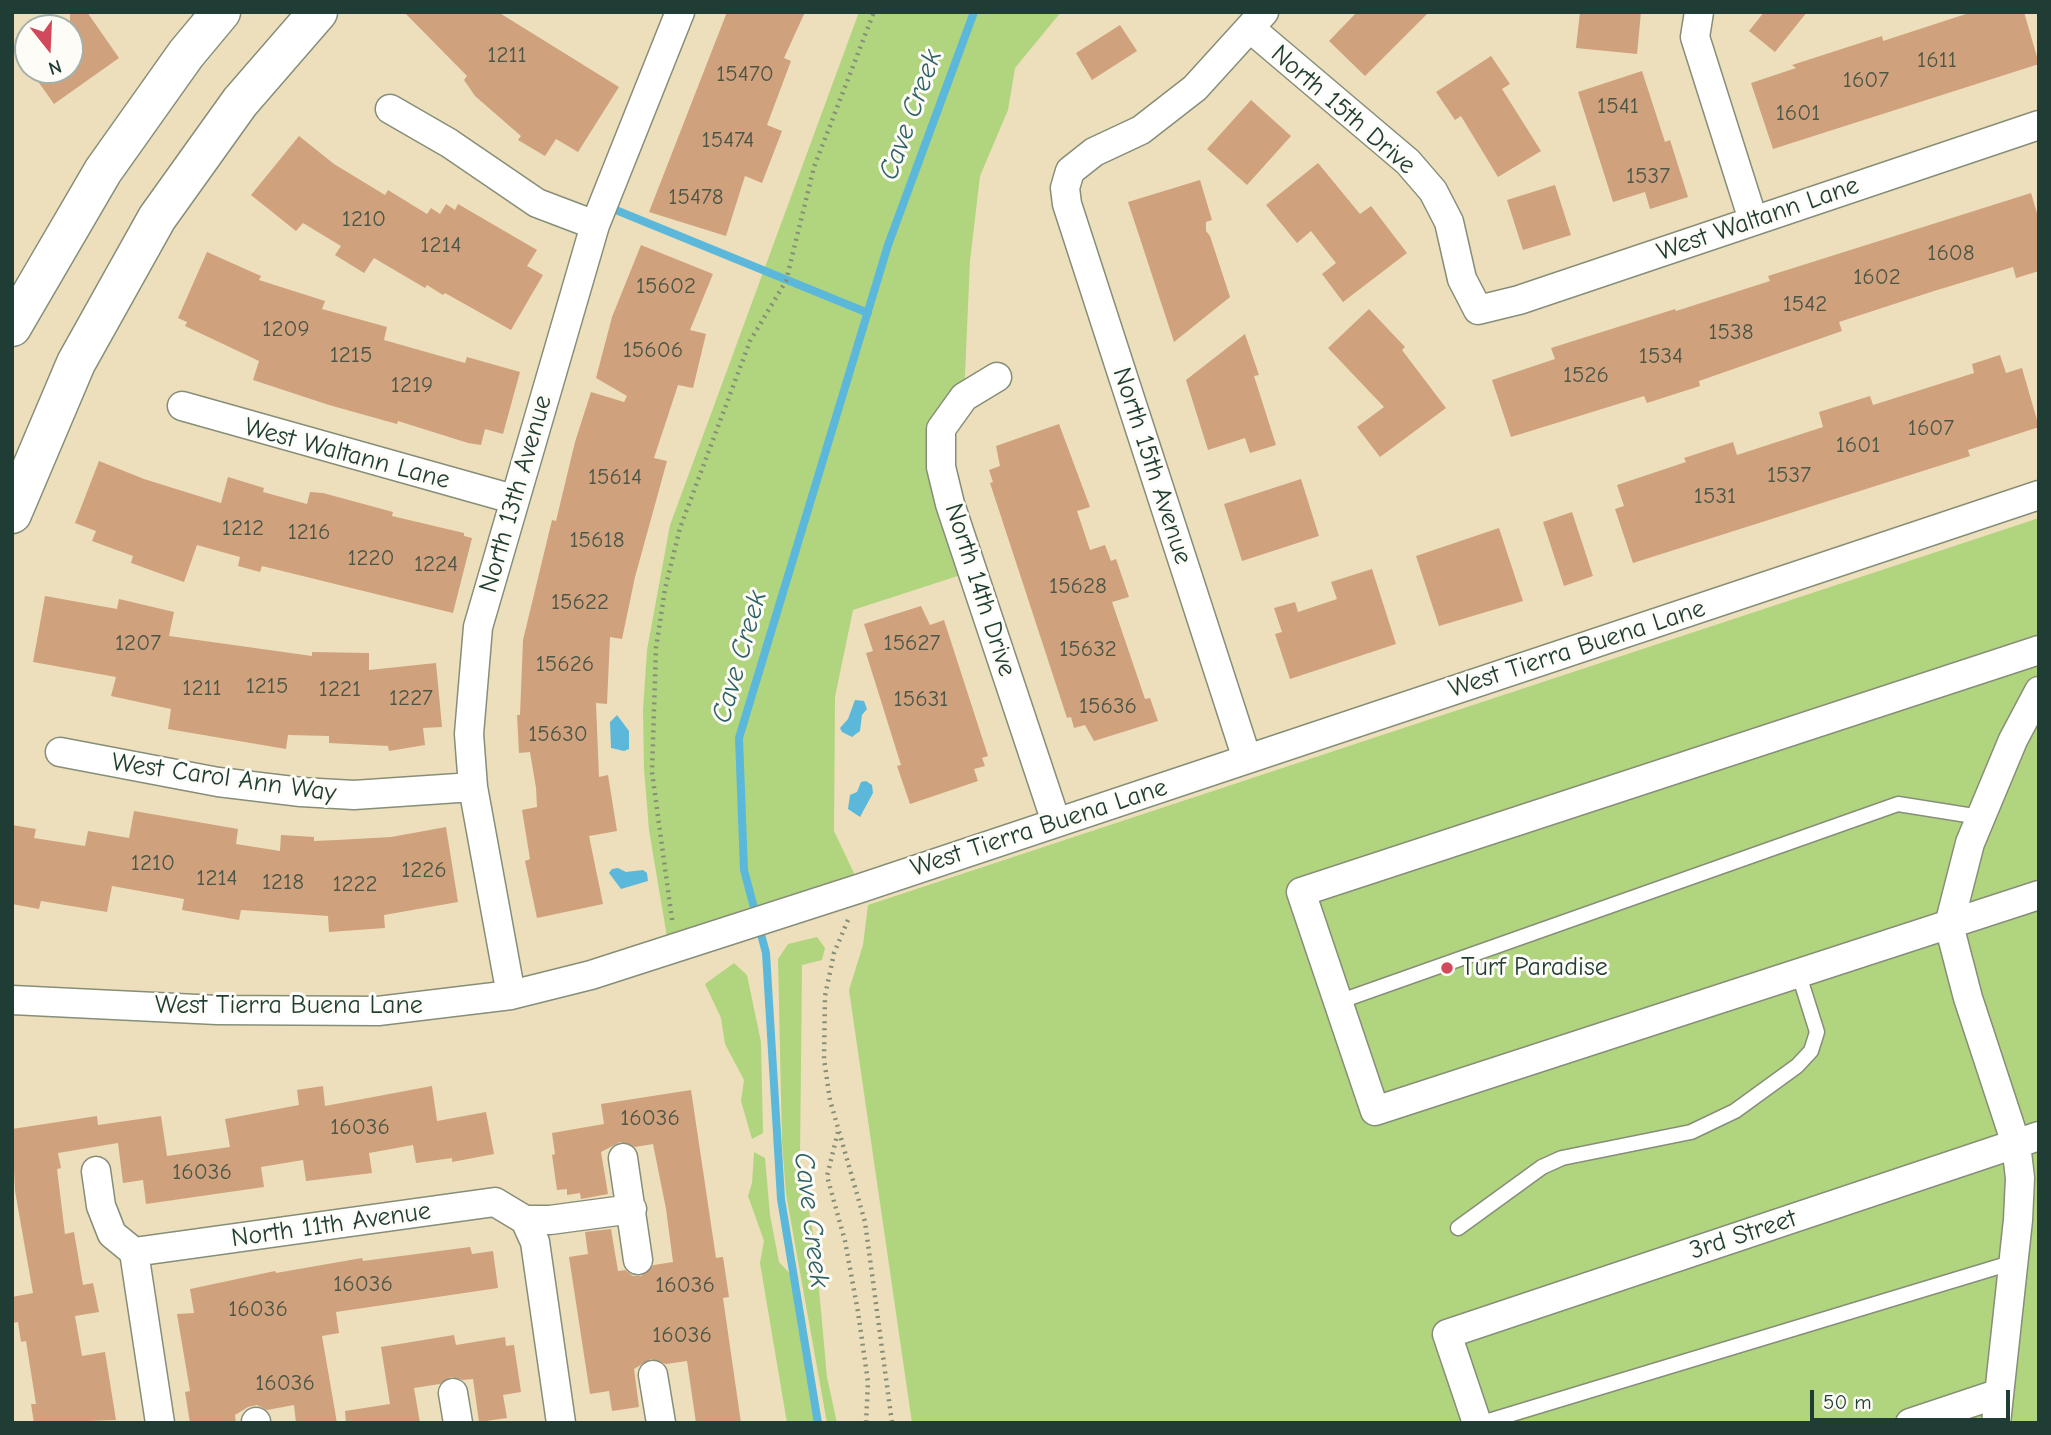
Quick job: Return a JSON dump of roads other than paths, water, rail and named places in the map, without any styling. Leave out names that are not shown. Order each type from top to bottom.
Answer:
[{"type":"main road","points":[[12,327],[103,170],[186,54],[221,12]]},
{"type":"main road","points":[[12,514],[76,363],[157,218],[240,102],[318,12]]},
{"type":"street","name":"North 13th Avenue","points":[[511,995],[472,787],[469,734],[478,627],[513,499],[595,225],[680,12]]},
{"type":"street","points":[[1699,12],[1695,37],[1753,220]]},
{"type":"street","name":"North 15th Avenue","points":[[1247,759],[1067,205],[1065,188],[1070,171],[1094,152],[1141,130],[1195,88],[1257,20]]},
{"type":"street","name":"North 15th Drive","points":[[1257,20],[1408,162],[1433,191],[1449,222],[1462,279],[1478,310]]},
{"type":"street","points":[[390,109],[449,143],[537,203],[595,225]]},
{"type":"street","name":"West Waltann Lane","points":[[1478,310],[1520,300],[2039,125]]},
{"type":"street","name":"North 14th Drive","points":[[997,377],[964,397],[941,429],[941,467],[950,504],[1056,822]]},
{"type":"street","name":"West Waltann Lane","points":[[182,406],[513,499]]},
{"type":"street","name":"West Tierra Buena Lane","points":[[12,1000],[217,1010],[379,1010],[511,995],[591,975],[2039,495]]},
{"type":"street","points":[[2039,650],[1301,892],[1376,1111],[2039,895]]},
{"type":"street","points":[[1996,1423],[1997,1394],[2014,1262],[2020,1178],[2027,1140],[1968,998],[1949,925],[1970,843],[1980,817],[2013,740],[2039,691]]},
{"type":"street","name":"West Carol Ann Way","points":[[60,752],[218,782],[301,792],[354,795],[472,787]]},
{"type":"street","name":"3rd Street","points":[[1479,1423],[1447,1334],[2027,1140]]},
{"type":"street","points":[[623,1158],[638,1260]]},
{"type":"street","points":[[96,1171],[101,1206],[112,1234],[134,1252],[160,1423]]},
{"type":"street","name":"North 11th Avenue","points":[[134,1252],[495,1202],[524,1220]]},
{"type":"street","points":[[561,1423],[535,1242],[524,1220],[550,1220],[632,1209]]},
{"type":"street","points":[[653,1375],[661,1423]]},
{"type":"street","points":[[453,1393],[458,1423]]},
{"type":"street","points":[[1910,1423],[1997,1394]]},
{"type":"lane","points":[[1338,1002],[1898,804],[1980,817]]},
{"type":"lane","points":[[1458,1228],[1542,1167],[1562,1158],[1691,1132],[1735,1111],[1797,1066],[1811,1051],[1817,1032],[1799,975]]},
{"type":"lane","points":[[1479,1423],[2014,1262]]},
{"type":"water","points":[[855,700],[864,701],[867,709],[862,715],[860,731],[852,737],[840,728],[848,719]]},
{"type":"water","points":[[617,715],[629,731],[629,749],[624,751],[611,748],[610,722]]},
{"type":"water","points":[[866,781],[872,785],[873,793],[860,817],[848,809],[850,795],[857,792],[861,782]]},
{"type":"water","points":[[618,868],[626,872],[643,870],[647,873],[648,881],[621,889],[609,873]]},
{"type":"waterway","name":"Cave Creek","points":[[818,1423],[781,1199],[766,953],[744,870],[739,738],[888,245],[974,12]]},
{"type":"waterway","points":[[606,206],[868,313]]},
{"type":"place","name":"Turf Paradise","points":[[1447,968]]}]
